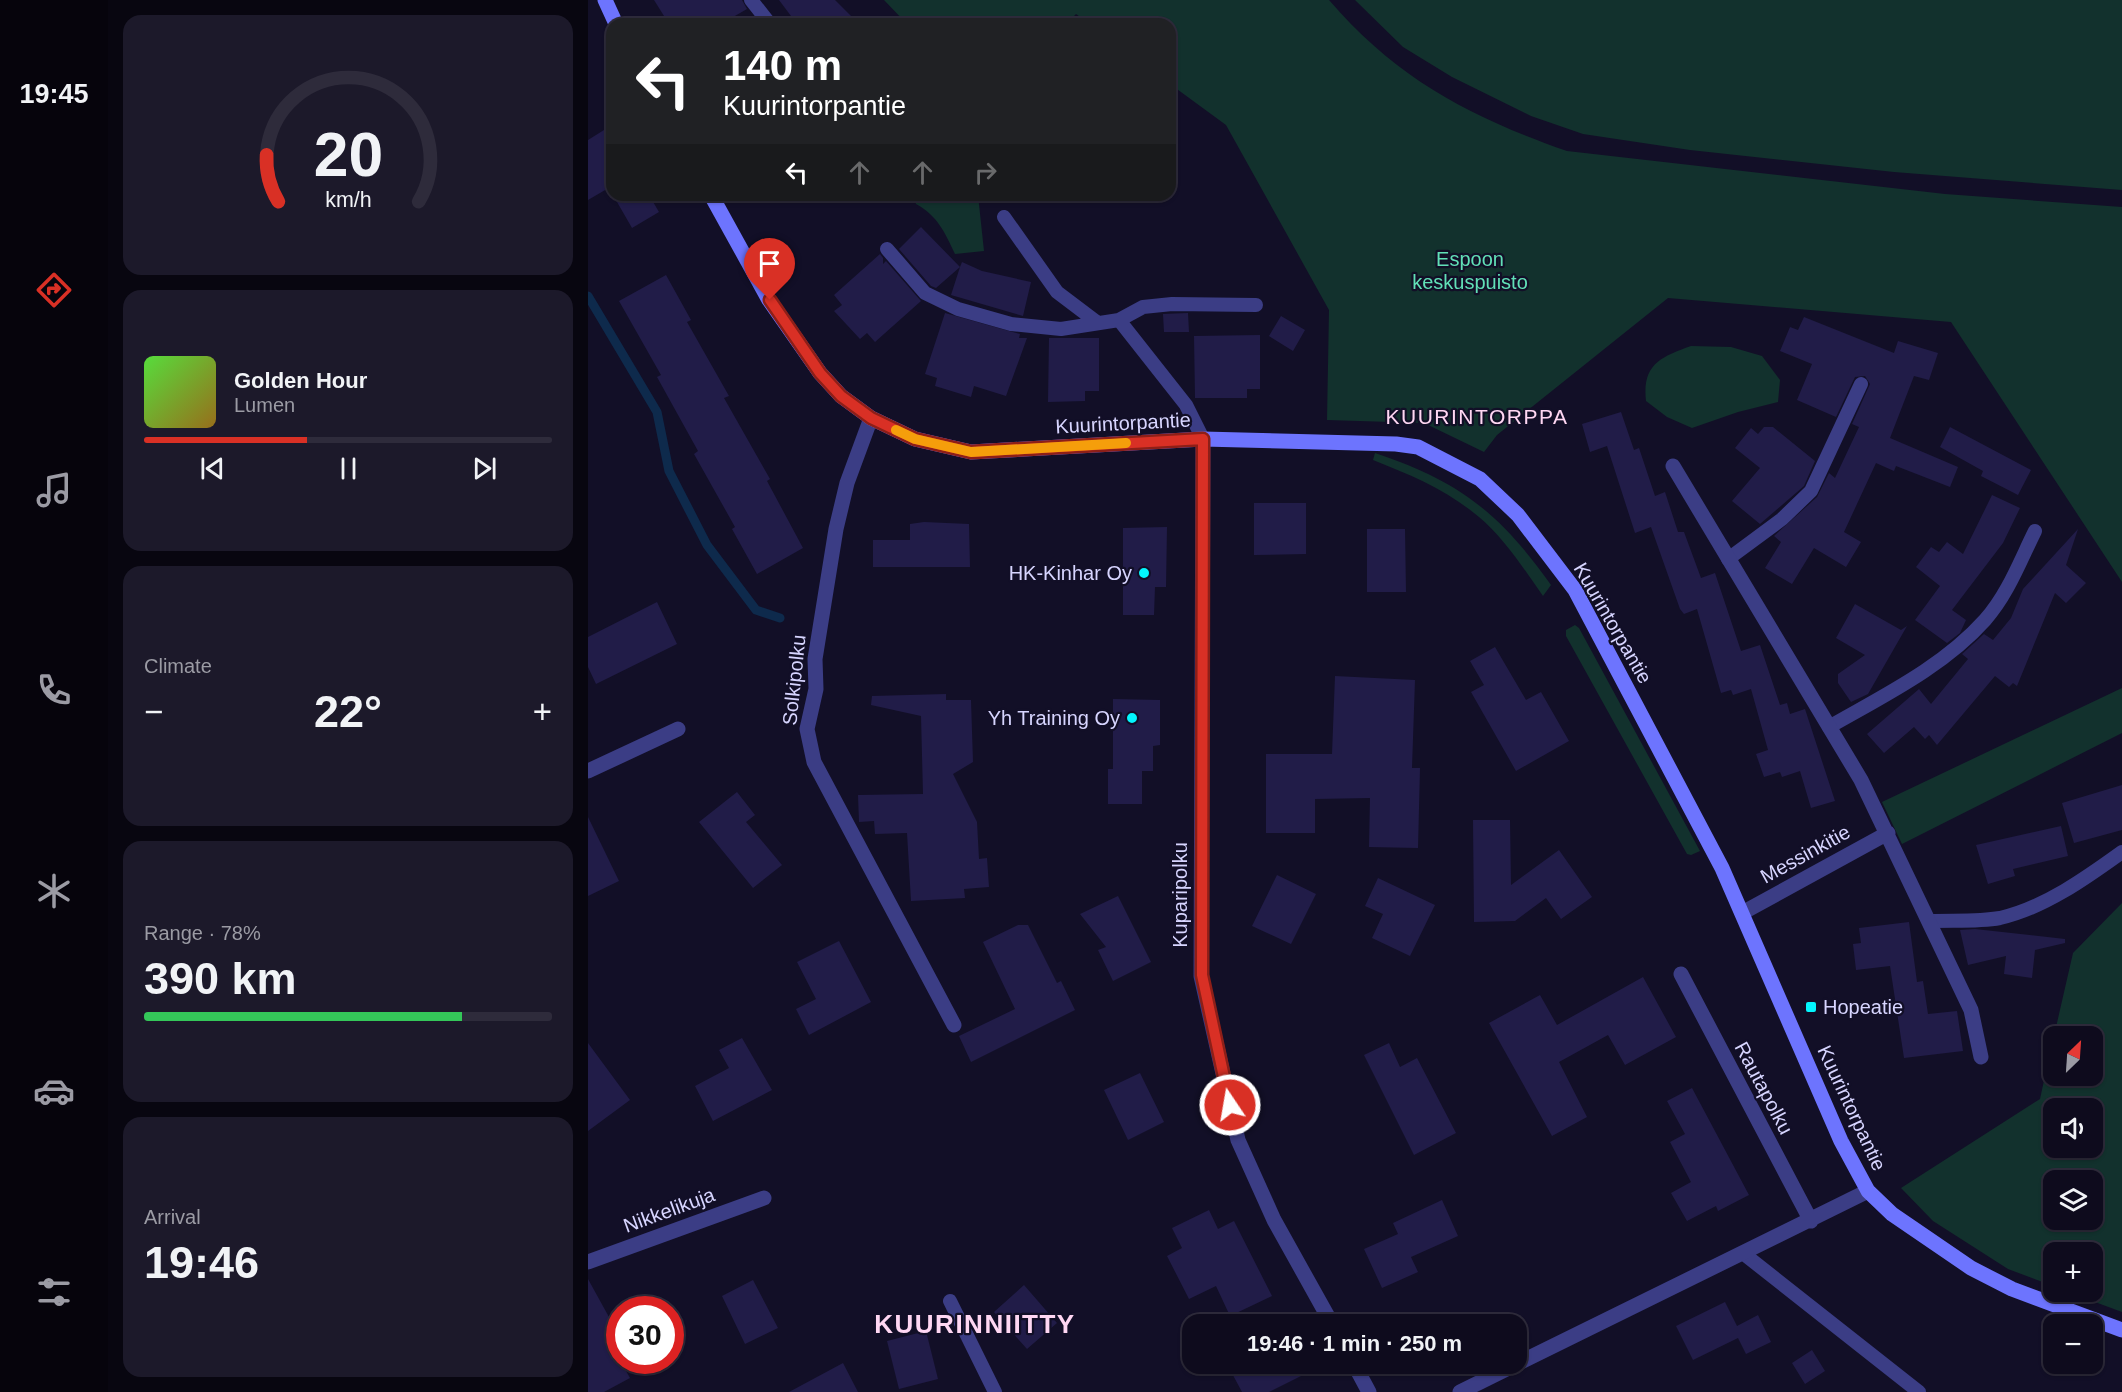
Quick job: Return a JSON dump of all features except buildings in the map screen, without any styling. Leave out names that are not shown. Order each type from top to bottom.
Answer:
[{"type":"street","points":[[605,0],[613,18]]},
{"type":"street","name":"Kuurintorpantie","points":[[714,201],[770,300],[820,373],[841,396],[871,418],[915,439],[971,452],[1203,439],[1396,444],[1418,447],[1480,479],[1518,515],[1575,590],[1722,868],[1841,1141],[1868,1191],[1892,1214],[1971,1268],[2013,1290],[2122,1330]]},
{"type":"street","name":"Solkipolku","points":[[871,418],[847,483],[836,529],[815,659],[816,689],[807,729],[814,762],[954,1025]]},
{"type":"street","name":"Kuparipolku","points":[[1203,439],[1202,975],[1238,1140],[1274,1220],[1326,1314]]},
{"type":"street","points":[[1673,466],[1829,727],[1888,833],[1971,1010],[1981,1057]]},
{"type":"street","points":[[588,771],[678,729]]},
{"type":"street","name":"Messinkitie","points":[[1742,913],[1888,833]]},
{"type":"street","name":"Rautapolku","points":[[1681,975],[1811,1221]]},
{"type":"street","points":[[1460,1392],[1868,1191]]},
{"type":"street","name":"Nikkelikuja","points":[[588,1262],[764,1198]]},
{"type":"street","points":[[1360,1374],[1370,1392]]},
{"type":"lane","points":[[751,0],[765,18]]},
{"type":"lane","points":[[1004,217],[1058,292],[1098,323]]},
{"type":"lane","points":[[887,249],[925,293],[958,309],[1011,324],[1060,329],[1119,320],[1143,307],[1172,304],[1256,305]]},
{"type":"lane","points":[[1119,320],[1186,405],[1203,439]]},
{"type":"lane","points":[[1728,559],[1782,519],[1811,491],[1861,384]]},
{"type":"lane","points":[[1829,727],[1912,679],[1960,645],[1986,618],[2009,585],[2035,531]]},
{"type":"lane","points":[[1930,921],[1999,918],[2035,906],[2092,873],[2122,852]]},
{"type":"lane","points":[[1744,1254],[1919,1392]]},
{"type":"lane","points":[[950,1301],[994,1392]]},
{"type":"green space","name":"Espoon keskuspuisto","points":[[884,0],[1329,0],[1381,52],[1437,92],[1498,124],[1567,151],[1945,194],[2122,207],[2122,582],[1951,322],[1668,298],[1497,435],[1484,452],[1424,423],[1327,420],[1329,310],[1226,125],[1176,88],[1176,18],[1082,18],[1076,14],[1072,18],[901,18]]},
{"type":"green space","points":[[1355,0],[2122,0],[2122,190],[1894,172],[1690,150],[1583,134],[1531,116],[1452,77],[1403,47]]},
{"type":"green space","points":[[915,201],[979,201],[984,251],[955,254],[940,226],[930,214]]},
{"type":"green space","points":[[1691,346],[1731,347],[1762,356],[1780,380],[1778,402],[1738,412],[1692,428],[1667,417],[1646,401],[1647,379],[1655,364],[1670,354]]},
{"type":"green space","points":[[1375,453],[1431,475],[1475,502],[1495,519],[1514,538],[1551,585],[1543,596],[1505,544],[1479,517],[1441,491],[1373,460]]},
{"type":"green space","points":[[1575,625],[1579,628],[1700,851],[1691,855],[1687,854],[1566,636],[1566,630]]},
{"type":"green space","points":[[2122,688],[2122,733],[1902,844],[1882,802]]},
{"type":"green space","points":[[2122,903],[2122,1312],[2095,1302],[2103,1302],[2103,1242],[2043,1242],[2043,1282],[2008,1269],[1933,1221],[1901,1188],[2040,1099],[2043,1085],[2103,1086],[2103,1026],[2056,1026],[2073,953]]},
{"type":"waterway","points":[[588,296],[657,412],[669,471],[707,545],[756,610],[780,618]]},
{"type":"slow traffic","points":[[896,430],[915,439],[971,452],[1126,443]]},
{"type":"place","name":"HK-Kinhar Oy","points":[[1144,573]]},
{"type":"place","name":"Yh Training Oy","points":[[1132,718]]},
{"type":"place","name":"Hopeatie","points":[[1811,1007]]},
{"type":"district","name":"KUURINTORPPA","points":[[1477,416]]},
{"type":"district","name":"KUURINNIITTY","points":[[975,1324]]},
{"type":"route","points":[[770,300],[820,373],[841,396],[871,418],[915,439],[971,452],[1203,439],[1200,713],[1202,975],[1230,1105]]}]
